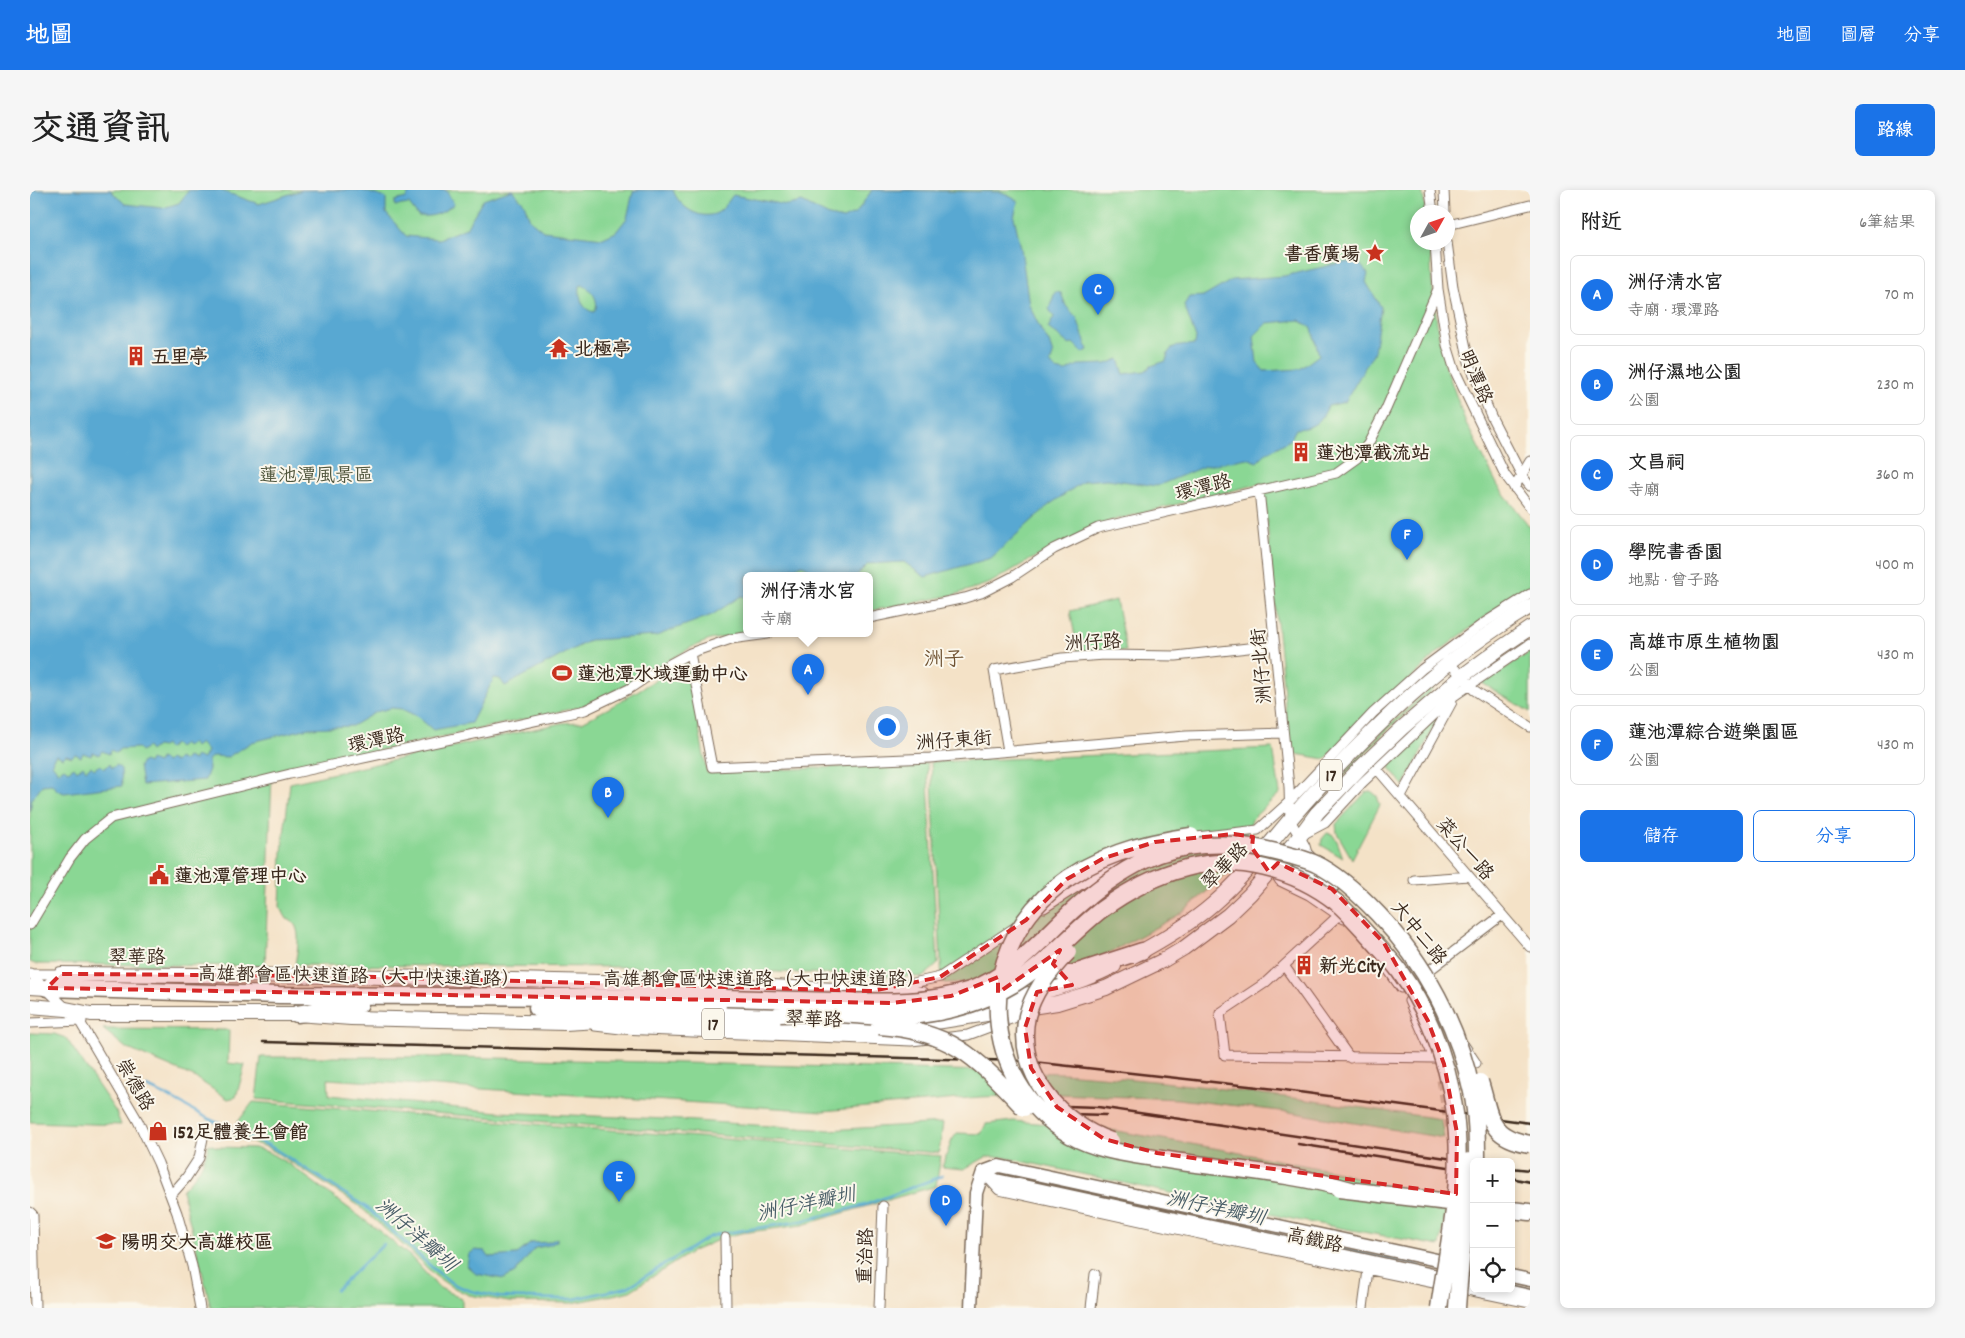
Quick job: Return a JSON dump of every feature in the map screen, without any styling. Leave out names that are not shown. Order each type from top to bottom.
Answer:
[{"type":"highway","points":[[1316,864],[1293,848],[1268,840],[1234,834],[1200,835],[1155,842],[1094,863],[1054,889],[1037,906],[1021,927],[1008,954],[998,987],[999,1029],[1008,1064],[1022,1091],[1036,1108],[1055,1124],[1080,1140],[1110,1151],[1320,1181],[1351,1190]]},
{"type":"highway","name":"高雄都會區快速道路（大中快速道路）","points":[[47,988],[279,995],[716,998],[892,1003],[924,1001],[951,996],[997,977],[1032,950],[1107,882],[1128,868],[1149,858],[1172,851],[1198,845],[1229,844],[1271,851],[1316,864],[1343,882],[1395,931],[1424,970],[1444,1006],[1464,1062],[1472,1093],[1476,1125],[1477,1158]]},
{"type":"highway","points":[[1262,852],[1284,854],[1332,878],[1390,942],[1418,981],[1439,1018],[1454,1055],[1464,1091],[1469,1138],[1468,1191],[1458,1308]]},
{"type":"highway","points":[[1142,951],[1071,974],[1064,974],[1055,966],[1049,956],[1051,946],[1062,933],[1097,900],[1124,882],[1188,858],[1247,855],[1278,863],[1306,874],[1332,889],[1364,919],[1384,943],[1400,972]]},
{"type":"highway","name":"高雄都會區快速道路（大中快速道路）","points":[[297,1014],[354,1004],[780,1014],[809,1012],[895,1017],[946,1011],[985,999],[1013,985],[1040,965],[1101,911],[1137,887],[1154,879],[1188,868],[1217,863],[1246,864],[1272,870],[1315,888],[1335,902],[1360,926],[1400,972],[1428,1021],[1444,1064],[1453,1099],[1457,1133],[1458,1168],[1453,1224],[1439,1308]]},
{"type":"highway","points":[[1120,898],[1106,916],[1061,959],[1039,988],[1028,1014],[1025,1042],[1031,1068],[1046,1093],[1071,1119],[1104,1139],[1157,1153],[1470,1195]]},
{"type":"highway","points":[[1444,1006],[1455,1025],[1480,1082],[1491,1122],[1499,1132],[1507,1137],[1530,1144]]},
{"type":"highway","points":[[780,1014],[807,1020],[896,1027],[927,1033],[956,1046],[985,1067],[1027,1111],[1044,1125],[1084,1150],[1109,1158],[1205,1174],[1470,1203]]},
{"type":"highway","points":[[1515,1201],[1530,1203]]},
{"type":"highway","points":[[1515,1210],[1530,1212]]},
{"type":"highway","points":[[1449,1308],[1453,1268],[1453,1224]]},
{"type":"highway","points":[[1458,1308],[1467,1270],[1470,1241]]},
{"type":"main road","name":"翠華路","points":[[61,974],[339,976],[728,985],[1007,998],[1061,987],[1098,974],[1142,951],[1181,928],[1213,904],[1356,748],[1445,659],[1483,638],[1530,607]]},
{"type":"main road","name":"翠華路","points":[[30,1006],[66,1009],[86,1018],[297,1014],[351,1018],[565,1023],[616,1020],[879,1031],[1057,1003],[1106,988],[1164,960],[1184,948],[1228,915],[1274,872],[1284,854],[1302,841],[1317,814],[1361,767],[1419,711],[1465,681],[1499,649],[1530,628]]},
{"type":"main road","points":[[47,988],[61,974]]},
{"type":"main road","name":"翠華路","points":[[30,977],[47,988]]},
{"type":"street","points":[[1430,190],[1432,205]]},
{"type":"street","points":[[1444,190],[1445,205]]},
{"type":"street","points":[[1455,223],[1530,205]]},
{"type":"street","name":"明潭路","points":[[1436,250],[1438,289],[1447,345],[1455,370],[1497,459],[1514,488],[1530,508]]},
{"type":"street","name":"明潭路","points":[[1448,250],[1453,287],[1469,362],[1491,416],[1522,476],[1530,486]]},
{"type":"street","points":[[1438,289],[1453,287]]},
{"type":"street","name":"環潭路","points":[[873,617],[981,593],[1012,577],[1054,549],[1098,528],[1336,473],[1357,458],[1368,444],[1386,409],[1438,289]]},
{"type":"street","points":[[1514,488],[1530,461]]},
{"type":"street","name":"洲仔北街","points":[[1259,490],[1290,802],[1290,820]]},
{"type":"street","name":"翠華路","points":[[872,991],[940,977],[1094,874],[1140,848],[1183,838],[1258,830],[1290,802],[1373,713],[1445,659],[1484,623],[1530,594]]},
{"type":"street","name":"環潭路","points":[[30,925],[70,858],[85,839],[111,818],[290,774],[585,710],[629,689],[653,673],[690,653],[731,640],[750,637]]},
{"type":"street","name":"翠華路","points":[[1302,841],[1325,823],[1402,743],[1454,696],[1465,681],[1530,644]]},
{"type":"street","name":"洲仔路","points":[[1008,751],[994,670],[1062,658],[1105,655],[1176,656],[1275,645]]},
{"type":"street","name":"洲仔東街","points":[[690,653],[712,767],[930,758],[1186,736],[1283,733]]},
{"type":"street","points":[[1445,659],[1465,681],[1530,727]]},
{"type":"street","points":[[1400,796],[1454,696]]},
{"type":"street","name":"菜公一路","points":[[1377,769],[1530,947]]},
{"type":"street","points":[[1290,820],[1307,853],[1332,878]]},
{"type":"street","points":[[1258,830],[1251,844],[1262,852],[1280,881],[1309,895],[1339,915],[1359,932],[1383,962],[1407,996],[1434,1058],[1225,1055],[1220,1013],[1266,983],[1339,915]]},
{"type":"street","name":"大中二路","points":[[1302,841],[1342,872],[1387,913],[1431,970],[1461,1041],[1476,1063]]},
{"type":"street","points":[[1274,872],[1315,891]]},
{"type":"street","points":[[1414,880],[1469,876]]},
{"type":"street","points":[[1431,970],[1502,915]]},
{"type":"street","points":[[1285,967],[1350,1058]]},
{"type":"street","name":"翠華路","points":[[30,977],[61,974]]},
{"type":"street","points":[[47,988],[66,1009]]},
{"type":"street","name":"翠華路","points":[[30,1023],[86,1018]]},
{"type":"street","name":"崇德路","points":[[86,1018],[138,1121],[170,1195],[192,1266],[200,1308]]},
{"type":"street","points":[[170,1195],[186,1178],[199,1158],[204,1133]]},
{"type":"street","name":"高鐵路","points":[[982,1172],[999,1166],[1012,1168],[1470,1268]]},
{"type":"street","points":[[971,1308],[976,1193],[982,1172]]},
{"type":"street","name":"高鐵路","points":[[982,1172],[1000,1190],[1368,1270],[1469,1286],[1530,1303]]},
{"type":"street","name":"高鐵路","points":[[982,1172],[996,1180],[1436,1280]]},
{"type":"street","name":"重治路","points":[[879,1308],[882,1206]]},
{"type":"street","points":[[30,1212],[32,1215],[35,1308]]},
{"type":"street","points":[[725,1238],[726,1308]]},
{"type":"street","points":[[1433,1308],[1438,1261]]},
{"type":"street","points":[[1363,1308],[1368,1270]]},
{"type":"street","points":[[1091,1308],[1095,1274]]},
{"type":"street","points":[[1515,1277],[1530,1280]]},
{"type":"street","points":[[1462,1308],[1469,1286]]},
{"type":"street","points":[[1515,1293],[1530,1296]]},
{"type":"highlighted area","points":[[1234,834],[1253,837],[1252,848],[1269,872],[1278,863],[1332,889],[1384,943],[1428,1021],[1444,1064],[1457,1133],[1456,1194],[1157,1153],[1104,1139],[1057,1107],[1031,1068],[1025,1028],[1037,992],[1072,985],[1053,964],[1060,950],[998,993],[998,977],[951,996],[892,1003],[47,988],[61,974],[74,974],[339,976],[872,991],[940,977],[1026,920],[1067,879],[1104,858],[1155,842]]},
{"type":"green space","name":"蓮池潭風景區","points":[[30,190],[1422,190],[1425,205],[1410,205],[1410,250],[1430,250],[1432,283],[1439,338],[1445,364],[1465,421],[1498,486],[1530,527],[1530,591],[1492,612],[1441,650],[1325,759],[1290,753],[1263,483],[1110,521],[1028,561],[990,583],[954,595],[873,610],[873,572],[743,572],[743,634],[710,640],[692,647],[617,690],[580,707],[272,774],[265,966],[35,964],[30,962]]},
{"type":"green space","points":[[1116,600],[1126,651],[1078,652],[1070,611]]},
{"type":"green space","points":[[1530,652],[1530,712],[1482,683]]},
{"type":"green space","points":[[687,661],[707,773],[927,763],[938,964],[923,977],[633,967],[295,965],[298,932],[296,926],[287,919],[280,907],[282,852],[290,783],[561,723],[582,722]]},
{"type":"green space","points":[[1431,687],[1433,689],[1387,730],[1315,807],[1314,805],[1386,728]]},
{"type":"green space","points":[[1441,713],[1404,786],[1390,769],[1391,760]]},
{"type":"green space","points":[[1273,748],[1280,793],[1253,818],[1229,872],[1182,913],[1113,951],[1053,977],[1022,982],[942,983],[931,762]]},
{"type":"green space","points":[[1371,791],[1377,796],[1380,805],[1352,859],[1337,833],[1336,824],[1366,792]]},
{"type":"green space","points":[[1327,833],[1332,834],[1337,841],[1343,858],[1321,845],[1322,839]]},
{"type":"green space","points":[[103,1029],[229,1030],[228,1063],[245,1065],[236,1097],[228,1099],[194,1077],[126,1048]]},
{"type":"green space","points":[[30,1033],[54,1034],[66,1038],[116,1112],[121,1125],[30,1122]]},
{"type":"green space","points":[[261,1057],[457,1057],[1063,1073],[1205,1087],[1441,1119],[1444,1138],[1289,1112],[1178,1099],[1059,1094],[980,1097],[823,1111],[328,1079],[329,1095],[499,1112],[666,1119],[829,1130],[943,1123],[939,1153],[256,1099]]},
{"type":"green space","points":[[253,1102],[941,1156],[936,1186],[802,1225],[725,1237],[693,1251],[630,1291],[572,1303],[509,1302],[469,1295],[450,1286],[434,1275],[358,1205],[267,1147],[234,1137],[237,1123]]},
{"type":"green space","points":[[1013,1121],[1105,1129],[1339,1172],[1446,1208],[1440,1246],[1297,1220],[1002,1157],[986,1157],[964,1169],[942,1167],[952,1140],[957,1133],[981,1134],[986,1124]]},
{"type":"green space","points":[[209,1144],[217,1147],[254,1148],[268,1152],[289,1164],[411,1257],[438,1287],[462,1299],[462,1308],[211,1308],[182,1190],[199,1169]]},
{"type":"water","name":"蓮池潭風景區","points":[[30,190],[110,190],[125,204],[163,208],[179,203],[189,190],[219,190],[259,204],[302,190],[361,190],[386,198],[386,213],[406,236],[439,239],[466,228],[483,200],[512,190],[524,203],[530,220],[543,231],[603,238],[616,232],[627,218],[633,192],[636,190],[673,190],[685,207],[697,214],[704,215],[719,212],[733,195],[787,205],[802,202],[829,216],[843,219],[856,213],[872,190],[1002,192],[1018,201],[1014,217],[1021,248],[1029,305],[1049,342],[1053,355],[1050,363],[1056,370],[1065,372],[1078,365],[1106,364],[1119,359],[1124,374],[1145,371],[1151,366],[1166,361],[1168,353],[1173,347],[1195,344],[1196,338],[1184,305],[1189,297],[1205,296],[1232,280],[1284,276],[1345,262],[1359,263],[1368,274],[1366,282],[1381,307],[1374,352],[1345,402],[1328,406],[1320,420],[1312,426],[1296,429],[1290,440],[1265,454],[1257,462],[1247,458],[1205,466],[1157,486],[1107,479],[1084,481],[1049,505],[991,558],[925,577],[904,562],[868,564],[860,572],[811,572],[810,569],[802,565],[779,572],[743,572],[743,596],[712,615],[656,636],[590,640],[505,686],[500,679],[494,678],[471,723],[433,730],[418,717],[402,709],[391,708],[376,712],[352,726],[309,728],[252,742],[228,757],[213,756],[208,760],[209,769],[205,780],[142,785],[139,766],[143,761],[149,763],[150,760],[158,763],[160,759],[166,762],[169,759],[175,762],[178,758],[184,761],[187,757],[194,760],[195,756],[203,759],[207,751],[200,743],[195,747],[192,743],[186,747],[183,744],[178,748],[174,744],[168,749],[165,745],[162,747],[156,746],[150,751],[147,747],[141,751],[138,748],[119,749],[117,753],[111,750],[109,754],[102,751],[99,755],[93,752],[91,756],[83,753],[81,757],[75,754],[72,757],[66,755],[63,758],[56,755],[52,764],[58,772],[64,768],[68,771],[74,767],[77,771],[83,766],[86,770],[91,766],[94,769],[100,765],[104,769],[109,764],[112,768],[117,765],[121,769],[122,786],[64,793],[57,790],[52,784],[42,785],[32,799],[30,811]],"holes":[[[582,285],[589,290],[596,300],[594,312],[587,309],[582,303],[580,286]],[[1299,320],[1312,328],[1319,355],[1300,369],[1264,371],[1257,363],[1254,336],[1267,323]]]},
{"type":"water","points":[[411,190],[446,190],[454,204],[438,214],[424,216],[418,216],[409,204],[395,206],[395,201],[406,198]]},
{"type":"water","points":[[1055,292],[1061,293],[1066,306],[1077,318],[1088,350],[1083,353],[1073,343],[1070,345],[1048,328],[1054,317],[1049,309]]},
{"type":"water","points":[[557,1238],[557,1241],[550,1245],[535,1248],[515,1273],[504,1279],[476,1274],[467,1266],[469,1254],[475,1250],[485,1251],[489,1257],[516,1255],[531,1243],[549,1242]]},
{"type":"waterway","name":"洲仔洋瓣圳","points":[[147,1087],[209,1119],[270,1146],[366,1207],[453,1284],[471,1291],[499,1297],[574,1299],[628,1287],[709,1237],[802,1221],[865,1205],[942,1176]]},
{"type":"waterway","name":"洲仔洋瓣圳","points":[[1005,1176],[1420,1266]]},
{"type":"waterway","points":[[336,1290],[384,1244]]},
{"type":"waterway","name":"洲仔洋瓣圳","points":[[1515,1286],[1530,1289]]},
{"type":"tunnel","points":[[1441,1080],[1449,1127]]},
{"type":"railway","points":[[263,1042],[1024,1061],[1284,1090],[1530,1123]]},
{"type":"railway","points":[[1035,1105],[1098,1107],[1470,1161]]},
{"type":"railway","points":[[1036,1113],[1106,1115]]},
{"type":"railway","points":[[1298,1144],[1470,1170]]},
{"type":"railway","points":[[1515,1168],[1530,1170]]},
{"type":"railway","points":[[1515,1179],[1530,1182]]},
{"type":"place","name":"書香廣場","points":[[1375,253]]},
{"type":"place","name":"文昌祠","points":[[1098,315]]},
{"type":"place","name":"北極亭","points":[[559,348]]},
{"type":"place","name":"五里亭","points":[[136,356]]},
{"type":"place","name":"蓮池潭截流站","points":[[1301,452]]},
{"type":"place","name":"蓮池潭綜合遊樂園區","points":[[1407,560]]},
{"type":"place","name":"蓮池潭水域運動中心","points":[[562,673]]},
{"type":"place","name":"洲仔清水宮","points":[[808,695]]},
{"type":"place","name":"洲仔濕地公園","points":[[608,818]]},
{"type":"place","name":"蓮池潭管理中心","points":[[159,875]]},
{"type":"place","name":"新光City","points":[[1304,965]]},
{"type":"place","name":"152足體養生會館","points":[[158,1131]]},
{"type":"place","name":"高雄市原生植物園","points":[[619,1202]]},
{"type":"place","name":"學院書香園","points":[[946,1226]]},
{"type":"place","name":"陽明交大高雄校區","points":[[106,1241]]},
{"type":"district","name":"洲子","points":[[944,658]]}]
